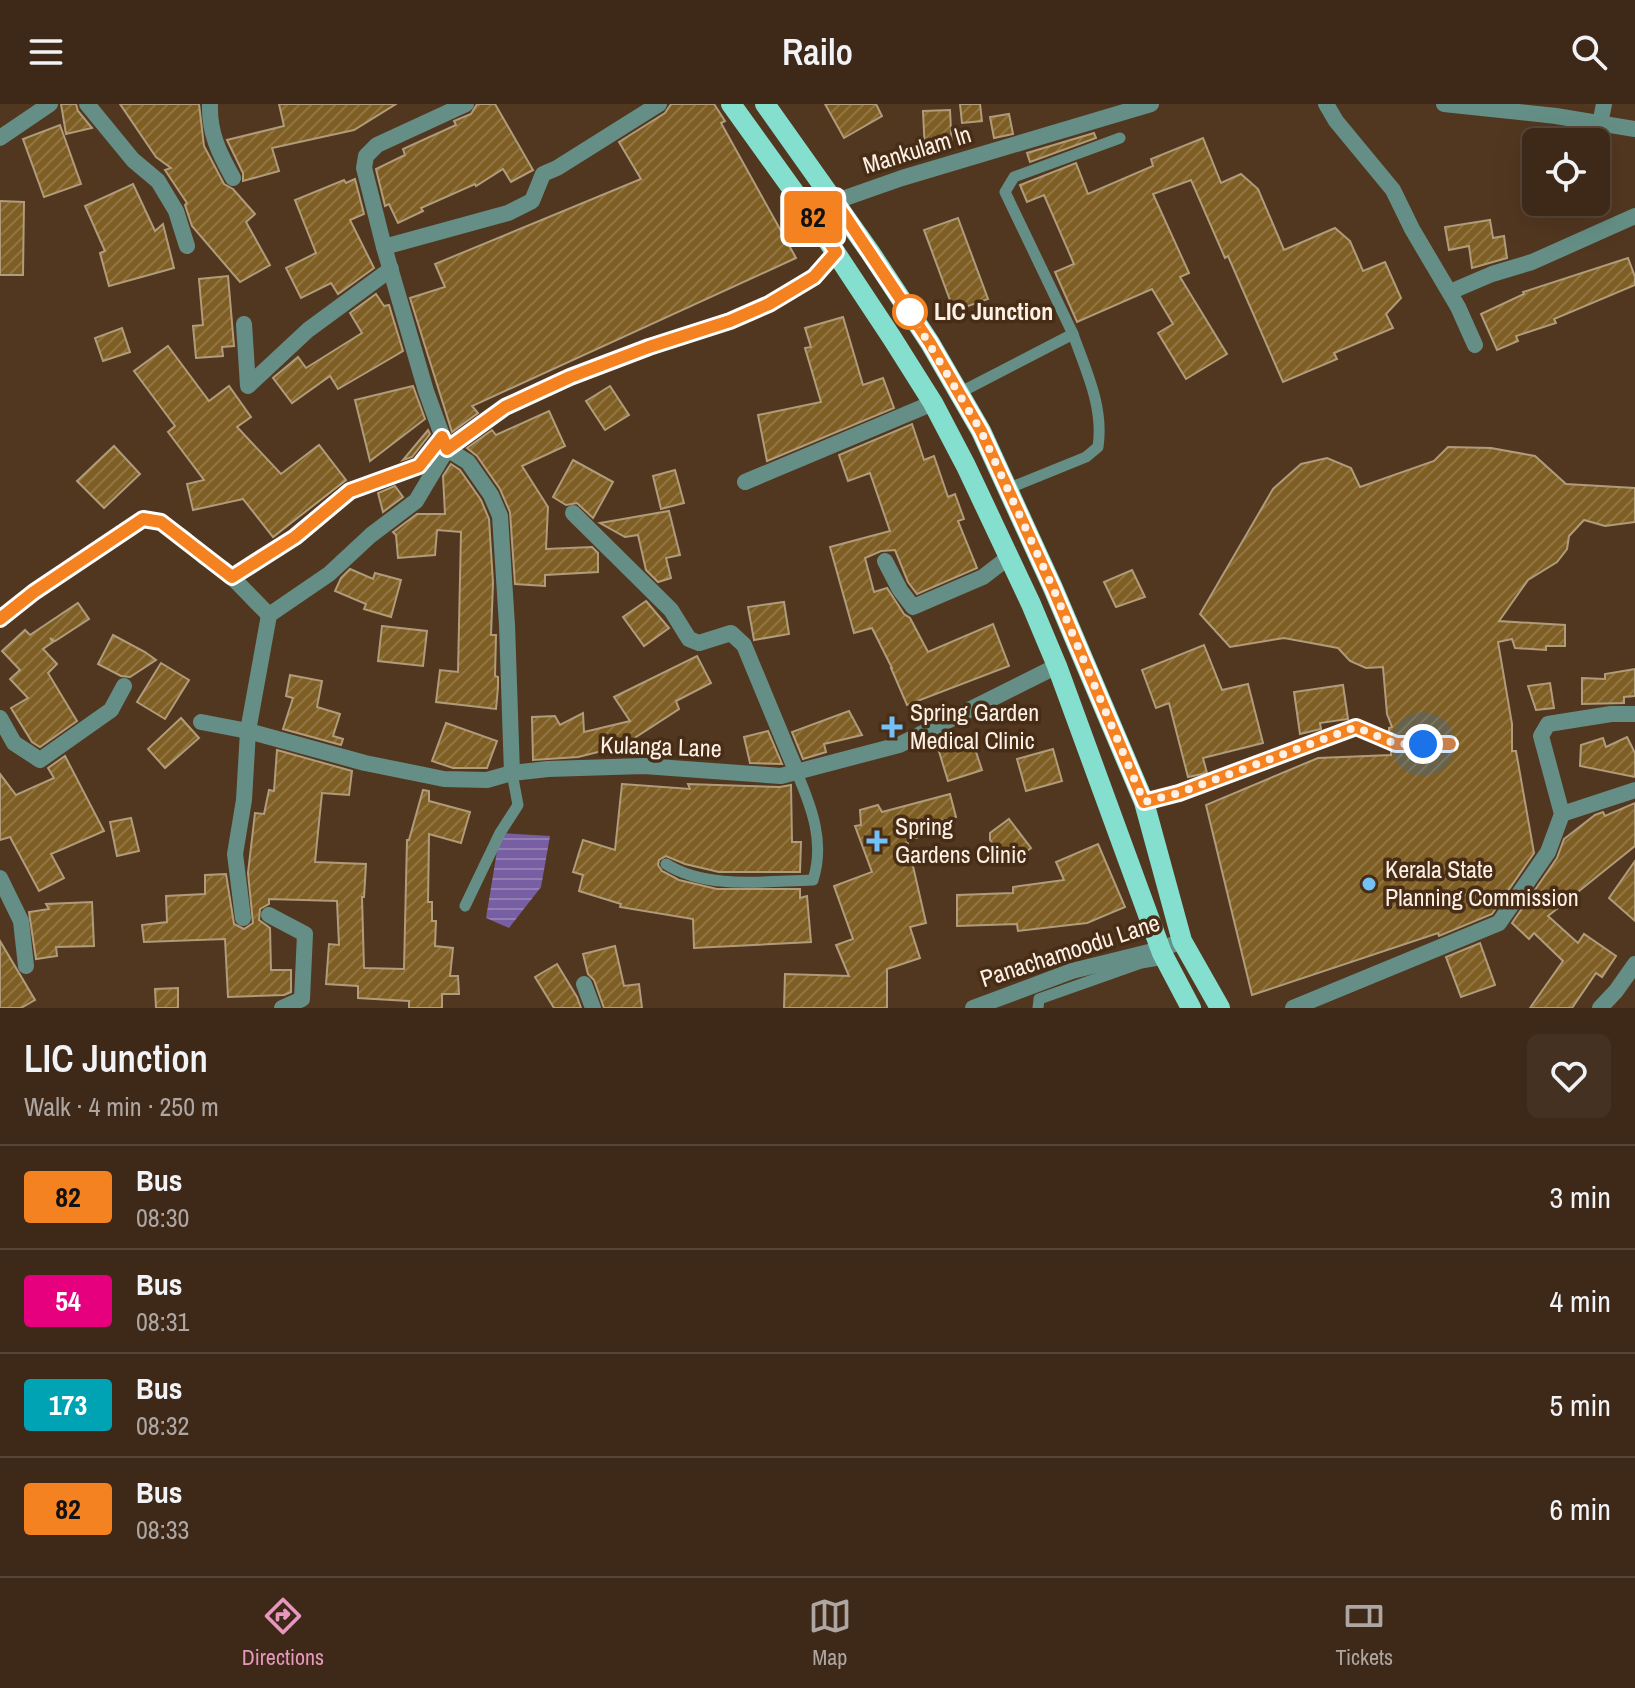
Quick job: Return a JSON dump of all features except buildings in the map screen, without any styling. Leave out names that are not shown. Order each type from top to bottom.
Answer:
[{"type":"main road","points":[[731,104],[836,252],[933,403],[1009,557],[1057,666],[1163,954],[1191,1008]]},
{"type":"main road","points":[[765,104],[835,201],[921,330],[981,431],[1053,588],[1144,802],[1182,941],[1220,1008]]},
{"type":"street","points":[[0,138],[50,104]]},
{"type":"street","points":[[87,104],[133,160],[158,181],[176,211],[187,246]]},
{"type":"street","points":[[210,104],[209,122],[215,145],[233,178]]},
{"type":"street","points":[[466,104],[369,151],[364,168],[426,391],[445,443],[468,462],[491,495],[500,516],[512,773]]},
{"type":"street","points":[[384,247],[508,213],[532,201],[543,174],[659,104]]},
{"type":"street","name":"Mankulam ln","points":[[808,211],[902,178],[1151,104]]},
{"type":"street","points":[[1326,104],[1336,121],[1393,190],[1412,229],[1450,292],[1475,345]]},
{"type":"street","points":[[1444,104],[1556,116],[1635,129]]},
{"type":"street","points":[[1600,124],[1604,104]]},
{"type":"street","points":[[1450,292],[1492,274],[1532,262],[1635,216]]},
{"type":"street","points":[[232,577],[295,537],[350,491],[419,466],[445,443],[505,407],[570,377],[730,321],[769,304],[814,277],[836,252]]},
{"type":"street","points":[[244,324],[248,386],[308,330],[391,269]]},
{"type":"street","points":[[745,482],[933,403]]},
{"type":"street","points":[[243,918],[235,854],[244,800],[248,731],[269,615],[329,574],[371,535],[416,501],[445,443]]},
{"type":"street","points":[[573,513],[671,610],[689,639],[699,643],[731,633],[744,645],[797,773]]},
{"type":"street","points":[[0,619],[34,592],[143,519],[161,522],[232,577],[269,615]]},
{"type":"street","points":[[885,561],[913,607],[983,577],[1009,557]]},
{"type":"street","name":"Kulanga Lane","points":[[201,722],[248,731],[365,763],[444,779],[487,780],[512,773],[548,769],[644,766],[781,776],[899,745],[1057,666]]},
{"type":"street","points":[[0,718],[14,743],[40,760],[111,710],[124,686]]},
{"type":"street","points":[[1293,1008],[1499,923],[1548,852],[1562,814],[1541,736],[1548,724],[1611,714],[1635,714]]},
{"type":"street","points":[[1562,814],[1635,790]]},
{"type":"street","points":[[0,878],[21,921],[26,966]]},
{"type":"street","points":[[269,915],[305,934],[302,999],[282,1008]]},
{"type":"street","name":"Panachamoodu Lane","points":[[973,1008],[1072,971],[1163,954],[1182,941]]},
{"type":"street","points":[[1600,1008],[1635,964]]},
{"type":"street","points":[[584,984],[593,1008]]},
{"type":"lane","points":[[1007,489],[1086,457],[1098,447],[1101,428],[1099,409],[1073,334],[1005,192],[1014,177],[1120,138]]},
{"type":"lane","points":[[959,393],[1073,334]]},
{"type":"lane","points":[[1144,802],[1179,793],[1356,727],[1396,744],[1450,744]]},
{"type":"lane","points":[[465,906],[500,833],[518,805],[512,773]]},
{"type":"lane","points":[[666,864],[681,874],[728,881],[813,880],[819,862],[814,814],[797,773]]},
{"type":"lane","points":[[1038,1008],[1039,999],[1163,954]]},
{"type":"shaded area","points":[[500,833],[550,836],[541,887],[509,928],[486,918]]},
{"type":"bus line","name":"82","points":[[0,619],[34,592],[143,519],[161,522],[232,577],[295,537],[350,491],[419,466],[442,437],[447,449],[505,407],[570,377],[730,321],[769,304],[814,277],[836,252],[808,211],[835,201],[930,343],[981,431],[1053,588],[1144,802],[1179,793],[1356,727],[1396,744],[1450,744]]},
{"type":"place","name":"LIC Junction","points":[[910,312]]},
{"type":"place","name":"Spring Garden Medical Clinic","points":[[892,727]]},
{"type":"place","name":"Spring Gardens Clinic","points":[[877,841]]},
{"type":"place","name":"Kerala State Planning Commission","points":[[1369,884]]},
{"type":"route","points":[[910,312],[981,431],[1053,588],[1144,802],[1179,793],[1356,727],[1396,744],[1423,744]]}]
